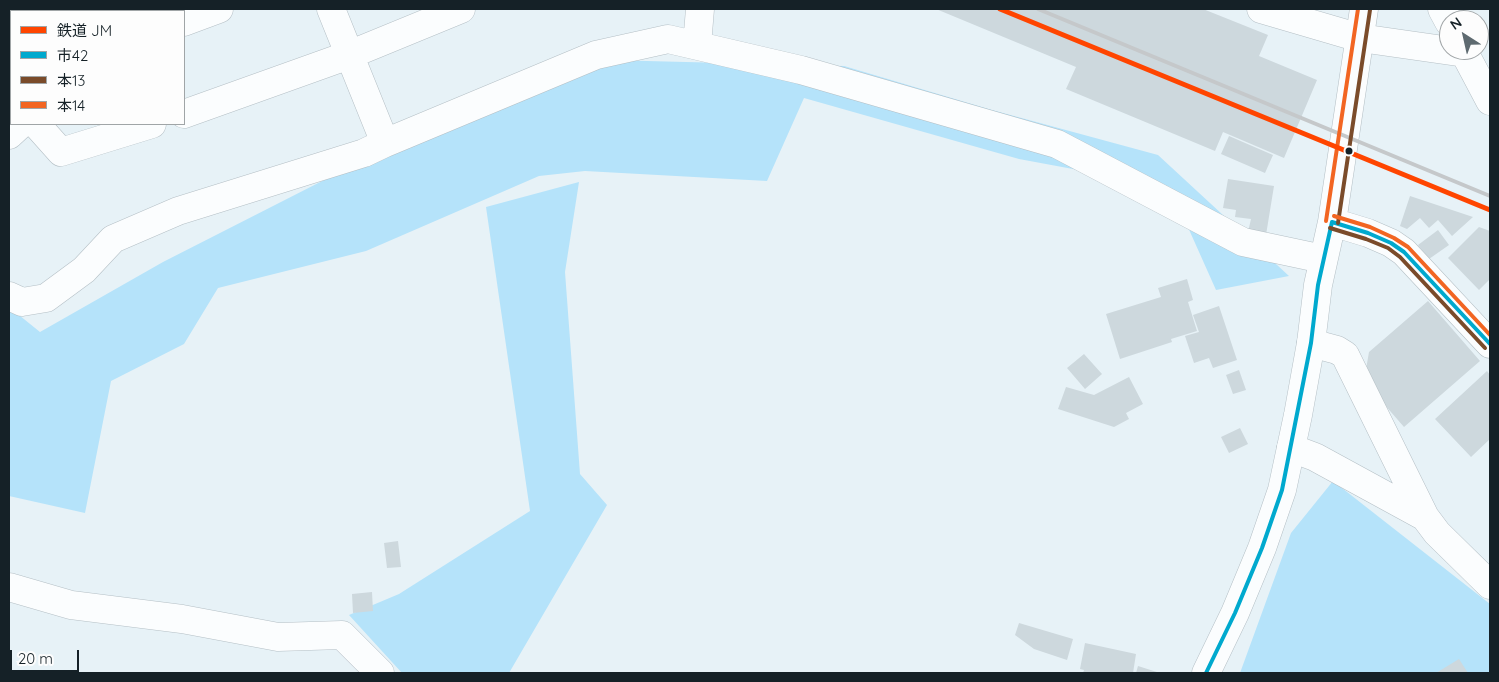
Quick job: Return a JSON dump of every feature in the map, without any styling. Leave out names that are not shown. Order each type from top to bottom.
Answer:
[{"type":"street","points":[[185,22],[219,9]]},
{"type":"street","points":[[331,9],[385,143]]},
{"type":"street","points":[[185,114],[349,55],[462,9]]},
{"type":"street","points":[[697,45],[700,9]]},
{"type":"street","points":[[1261,9],[1360,38],[1439,48]]},
{"type":"street","points":[[1206,673],[1235,613],[1262,548],[1282,490],[1311,343],[1323,259],[1332,222],[1364,9]]},
{"type":"street","points":[[9,296],[22,302],[46,298],[84,270],[113,239],[178,211],[364,153],[596,55],[668,39],[801,70],[1057,144],[1243,242],[1323,259]]},
{"type":"street","points":[[1469,60],[1490,101]]},
{"type":"street","points":[[9,135],[20,125]]},
{"type":"street","points":[[37,125],[62,152],[149,125]]},
{"type":"street","points":[[1332,222],[1368,233],[1391,243],[1404,252],[1490,344]]},
{"type":"street","points":[[1311,343],[1337,350],[1345,355],[1425,517],[1437,533],[1490,586]]},
{"type":"street","points":[[1291,448],[1315,457],[1425,517]]},
{"type":"street","points":[[9,587],[71,605],[182,619],[278,637],[342,636],[380,673]]},
{"type":"shaded area","points":[[607,60],[844,66],[992,110],[1158,155],[1289,276],[1216,290],[1170,187],[1019,159],[804,98],[767,181],[585,171],[539,176],[366,251],[218,288],[184,344],[111,381],[85,513],[9,496],[9,307],[40,332],[163,262],[389,147]]},
{"type":"shaded area","points":[[579,182],[565,272],[580,474],[607,505],[509,673],[402,673],[349,615],[399,594],[530,511],[486,207]]},
{"type":"shaded area","points":[[1333,481],[1490,604],[1490,673],[1240,673],[1291,533]]},
{"type":"building","points":[[936,9],[1203,9],[1268,35],[1259,56],[1317,80],[1284,158],[1223,132],[1215,151],[1066,89],[1076,67]]},
{"type":"building","points":[[1229,136],[1273,155],[1265,173],[1221,154]]},
{"type":"building","points":[[1228,179],[1274,186],[1266,235],[1248,232],[1251,219],[1235,217],[1236,210],[1223,208]]},
{"type":"building","points":[[1410,196],[1473,217],[1452,236],[1438,220],[1429,228],[1420,218],[1407,229],[1400,226]]},
{"type":"building","points":[[1479,227],[1490,231],[1490,279],[1479,290],[1448,258]]},
{"type":"building","points":[[1438,230],[1449,245],[1429,259],[1418,245]]},
{"type":"building","points":[[1187,279],[1193,300],[1188,302],[1197,331],[1171,339],[1172,342],[1120,359],[1106,314],[1161,297],[1158,288]]},
{"type":"building","points":[[1428,301],[1480,361],[1404,427],[1364,381],[1369,352]]},
{"type":"building","points":[[1219,306],[1237,360],[1213,368],[1209,358],[1194,363],[1185,336],[1199,332],[1193,315]]},
{"type":"building","points":[[1084,354],[1102,374],[1085,389],[1067,368]]},
{"type":"building","points":[[1239,370],[1246,390],[1233,394],[1226,375]]},
{"type":"building","points":[[1487,371],[1490,375],[1490,439],[1471,457],[1435,419]]},
{"type":"building","points":[[1129,377],[1143,404],[1126,413],[1129,419],[1114,427],[1058,409],[1066,387],[1094,395]]},
{"type":"building","points":[[1240,428],[1248,444],[1229,453],[1221,437]]},
{"type":"building","points":[[398,541],[401,567],[387,568],[384,543]]},
{"type":"building","points":[[372,592],[373,611],[353,613],[352,594]]},
{"type":"building","points":[[1019,623],[1073,639],[1067,660],[1034,649],[1015,635]]},
{"type":"building","points":[[1085,643],[1136,654],[1133,673],[1083,673],[1084,670],[1080,669]]},
{"type":"building","points":[[1459,659],[1468,673],[1436,673]]},
{"type":"building","points":[[1138,666],[1160,673],[1136,673]]},
{"type":"railway","points":[[1038,9],[1490,196]]},
{"type":"rail line","name":"JM","points":[[1000,9],[1490,210]]},
{"type":"transit line","name":"本14","points":[[1326,221],[1358,9]]},
{"type":"transit line","name":"本13","points":[[1338,223],[1370,10]]},
{"type":"transit line","name":"本14","points":[[1334,216],[1370,227],[1408,247],[1490,335]]},
{"type":"transit line","name":"市42","points":[[1332,222],[1368,233],[1391,243],[1404,252],[1490,344]]},
{"type":"transit line","name":"市42","points":[[1206,673],[1235,613],[1262,548],[1282,490],[1311,343],[1318,285],[1332,222]]},
{"type":"transit line","name":"本13","points":[[1330,228],[1388,248],[1400,257],[1485,348]]}]
